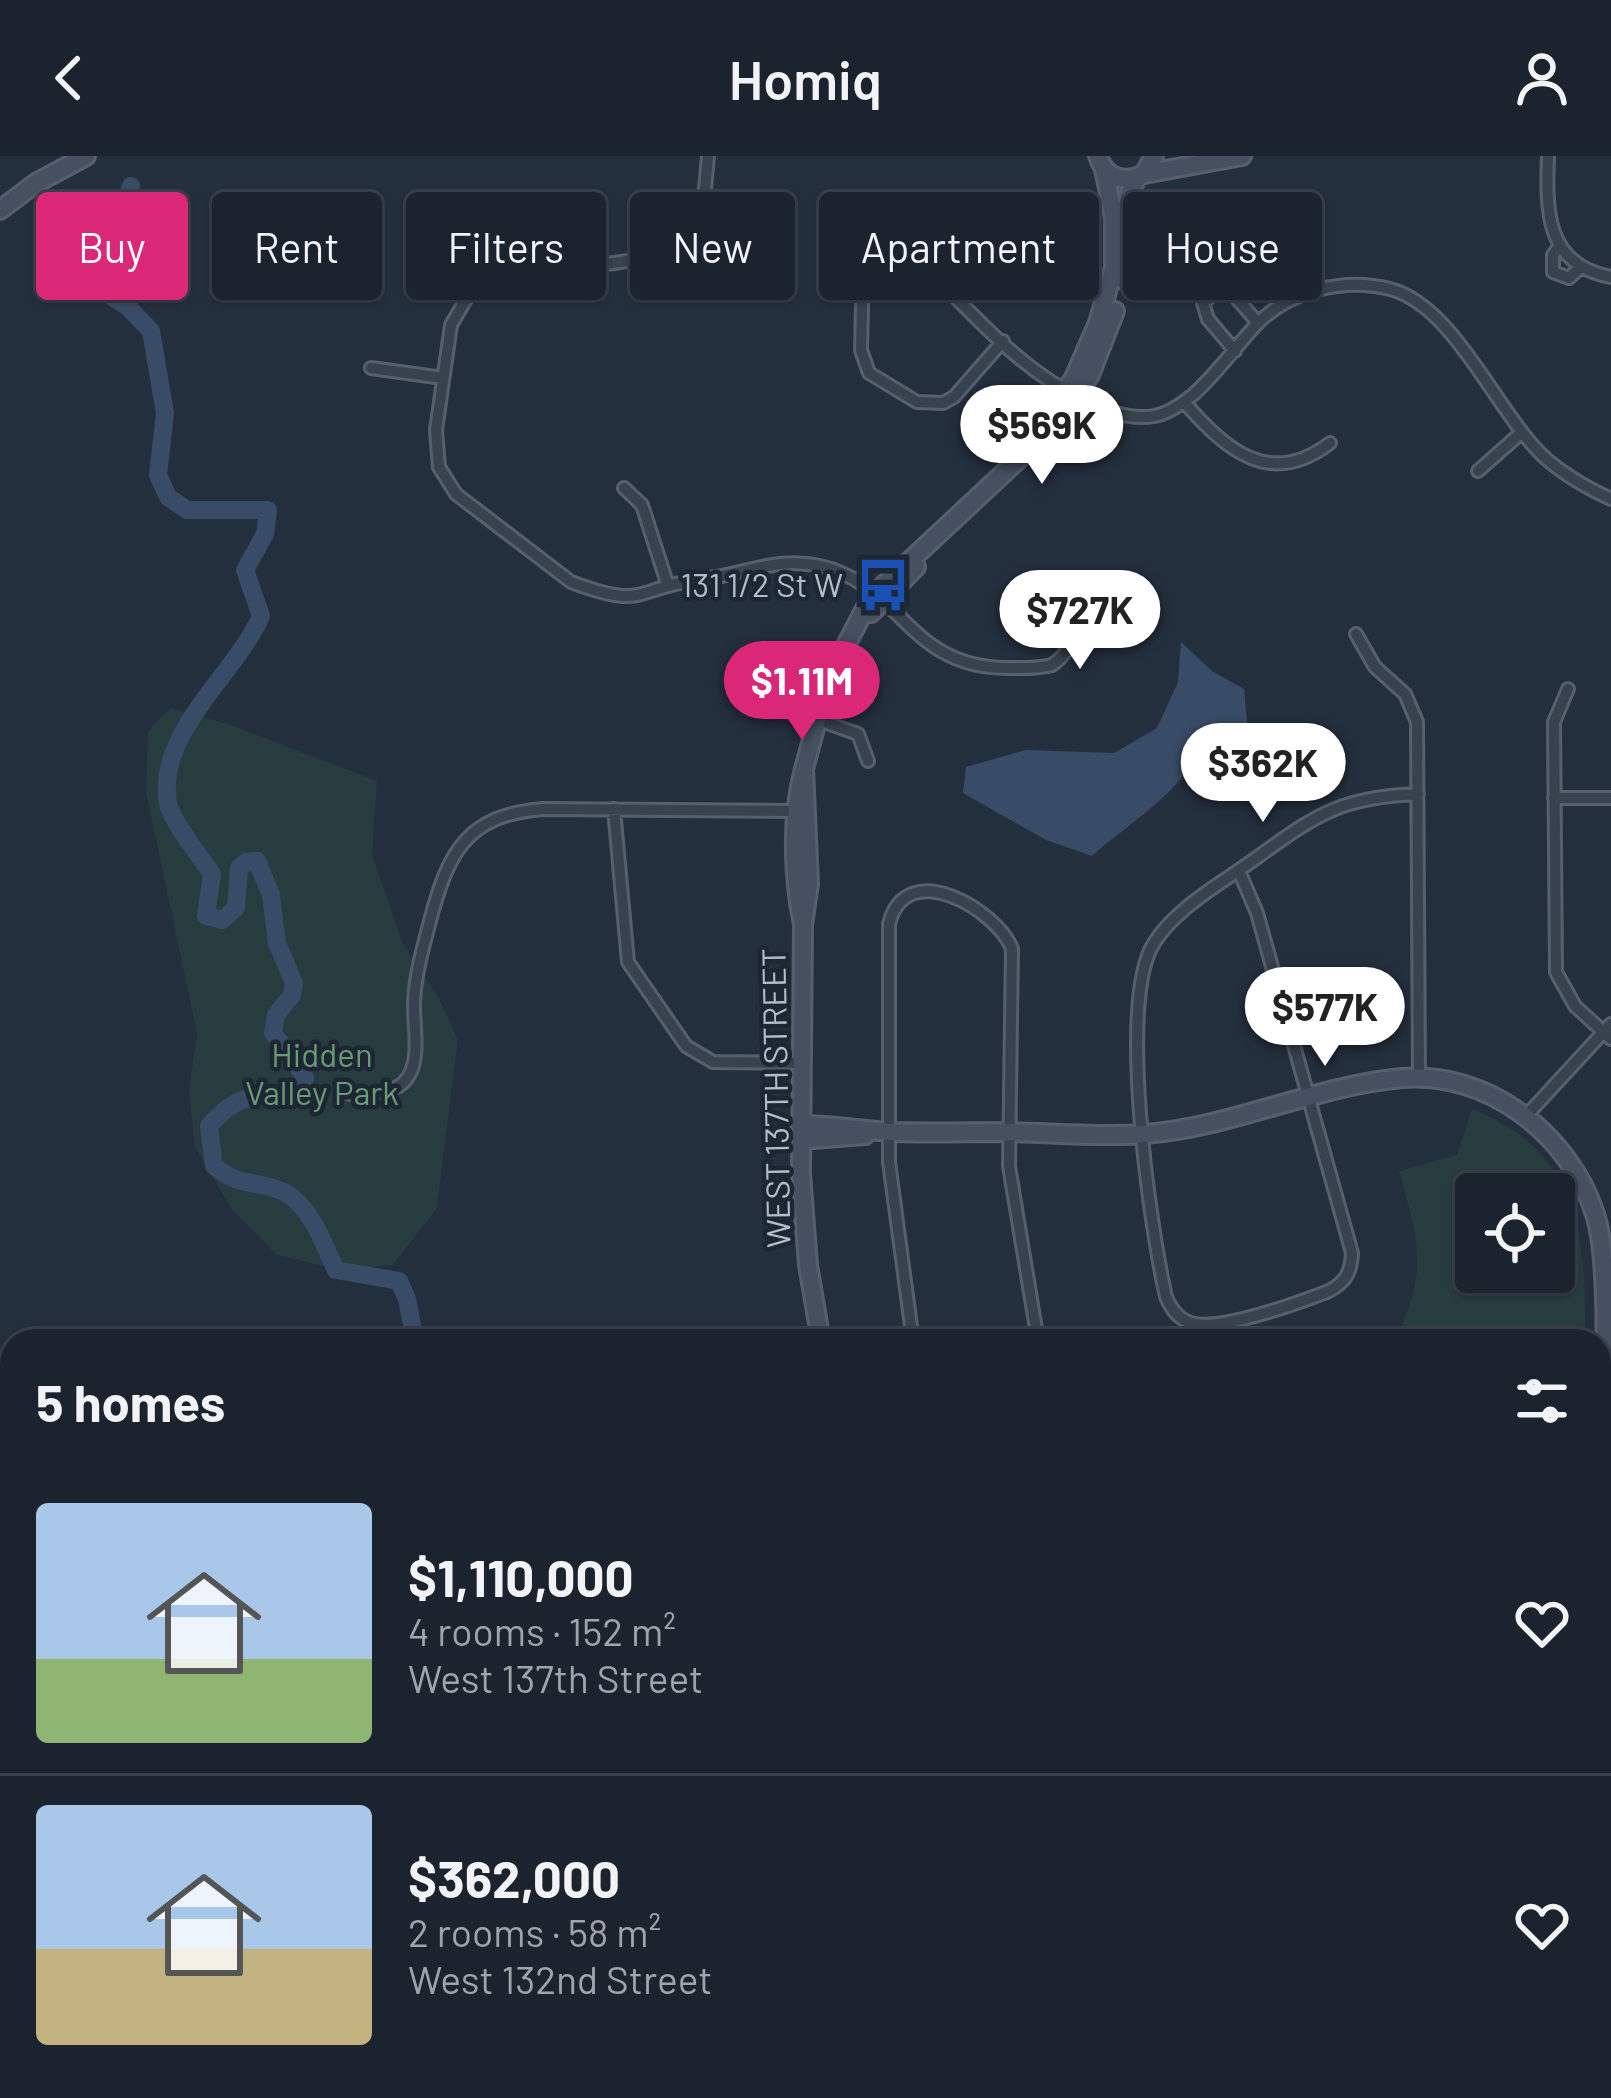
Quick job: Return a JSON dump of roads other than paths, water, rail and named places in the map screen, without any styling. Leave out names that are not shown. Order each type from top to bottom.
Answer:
[{"type":"main road","points":[[0,210],[36,183],[86,156]]},
{"type":"main road","points":[[1118,279],[1127,251],[1126,200],[1154,156]]},
{"type":"main road","points":[[1097,161],[1124,180],[1242,156]]},
{"type":"main road","points":[[1097,161],[1114,218],[1118,279]]},
{"type":"main road","name":"WEST 137TH STREET","points":[[819,1329],[808,1265],[800,1132],[803,925],[809,884],[802,811],[804,769],[816,719],[828,680],[879,596],[1012,481],[1072,394],[1118,279]]},
{"type":"main road","points":[[800,1132],[1141,1134],[1198,1127],[1371,1083],[1419,1078],[1480,1091],[1526,1116],[1573,1167],[1604,1214],[1602,1329]]},
{"type":"street","points":[[704,192],[708,156]]},
{"type":"street","points":[[1548,156],[1547,217],[1560,245],[1581,267],[1611,277]]},
{"type":"street","points":[[1560,245],[1553,255],[1553,272],[1569,278],[1581,267]]},
{"type":"street","points":[[630,261],[594,266],[518,266],[471,290],[452,325],[436,430],[439,467],[456,494],[571,582],[624,596],[785,562],[838,572],[879,596],[897,618],[939,652],[958,663],[982,668],[1052,665],[1071,648],[1074,625],[1070,612]]},
{"type":"street","points":[[961,300],[1072,394],[1121,416],[1156,416],[1184,402],[1258,323],[1299,296],[1348,284],[1394,290],[1447,325],[1522,432],[1563,472],[1611,499]]},
{"type":"street","points":[[1235,352],[1208,319],[1203,303],[1217,291],[1232,293],[1258,323]]},
{"type":"street","points":[[861,300],[861,350],[869,374],[917,402],[943,404],[954,397],[1004,341]]},
{"type":"street","points":[[371,368],[443,378]]},
{"type":"street","points":[[1184,402],[1223,445],[1252,459],[1292,464],[1308,460],[1330,443]]},
{"type":"street","points":[[1478,471],[1522,432]]},
{"type":"street","points":[[624,488],[642,505],[668,586]]},
{"type":"street","points":[[1355,634],[1375,667],[1405,694],[1418,722],[1419,1078]]},
{"type":"street","points":[[1526,1116],[1608,1032],[1568,996],[1556,972],[1554,722],[1568,689]]},
{"type":"street","points":[[816,719],[858,734],[868,761]]},
{"type":"street","points":[[1239,871],[1257,914],[1352,1253],[1349,1274],[1341,1284],[1311,1298],[1214,1324],[1187,1322],[1166,1297],[1141,1134],[1138,992],[1144,960],[1175,917],[1239,871],[1330,809],[1366,797],[1418,794]]},
{"type":"street","points":[[1554,798],[1611,798]]},
{"type":"street","points":[[614,809],[628,962],[673,1028],[694,1053],[713,1062],[800,1064]]},
{"type":"street","points":[[350,1094],[389,1091],[410,1075],[414,995],[440,882],[461,844],[492,820],[517,811],[802,811]]},
{"type":"street","points":[[912,1329],[887,1132],[891,914],[903,898],[921,890],[943,893],[970,909],[1002,930],[1012,949],[1012,1185],[1036,1329]]},
{"type":"water","points":[[1181,642],[1212,671],[1244,689],[1248,730],[1230,747],[1230,771],[1186,772],[1092,856],[1046,840],[963,793],[966,767],[1026,750],[1114,753],[1157,728],[1178,682]]},
{"type":"waterway","points":[[131,186],[126,202],[76,226],[68,255],[89,283],[127,306],[151,331],[165,413],[158,475],[168,497],[187,510],[268,510],[265,534],[245,570],[261,616],[174,752],[168,803],[212,874],[206,916],[222,920],[236,908],[239,868],[257,861],[271,895],[277,943],[294,983],[292,995],[276,1015],[273,1033],[305,1077],[304,1093],[283,1099],[251,1098],[225,1110],[209,1126],[214,1166],[233,1178],[293,1198],[316,1227],[336,1270],[399,1281],[413,1329]]},
{"type":"place","name":"131 1/2 St W","points":[[883,585]]},
{"type":"park label","name":"Hidden Valley Park","points":[[322,1074]]}]
